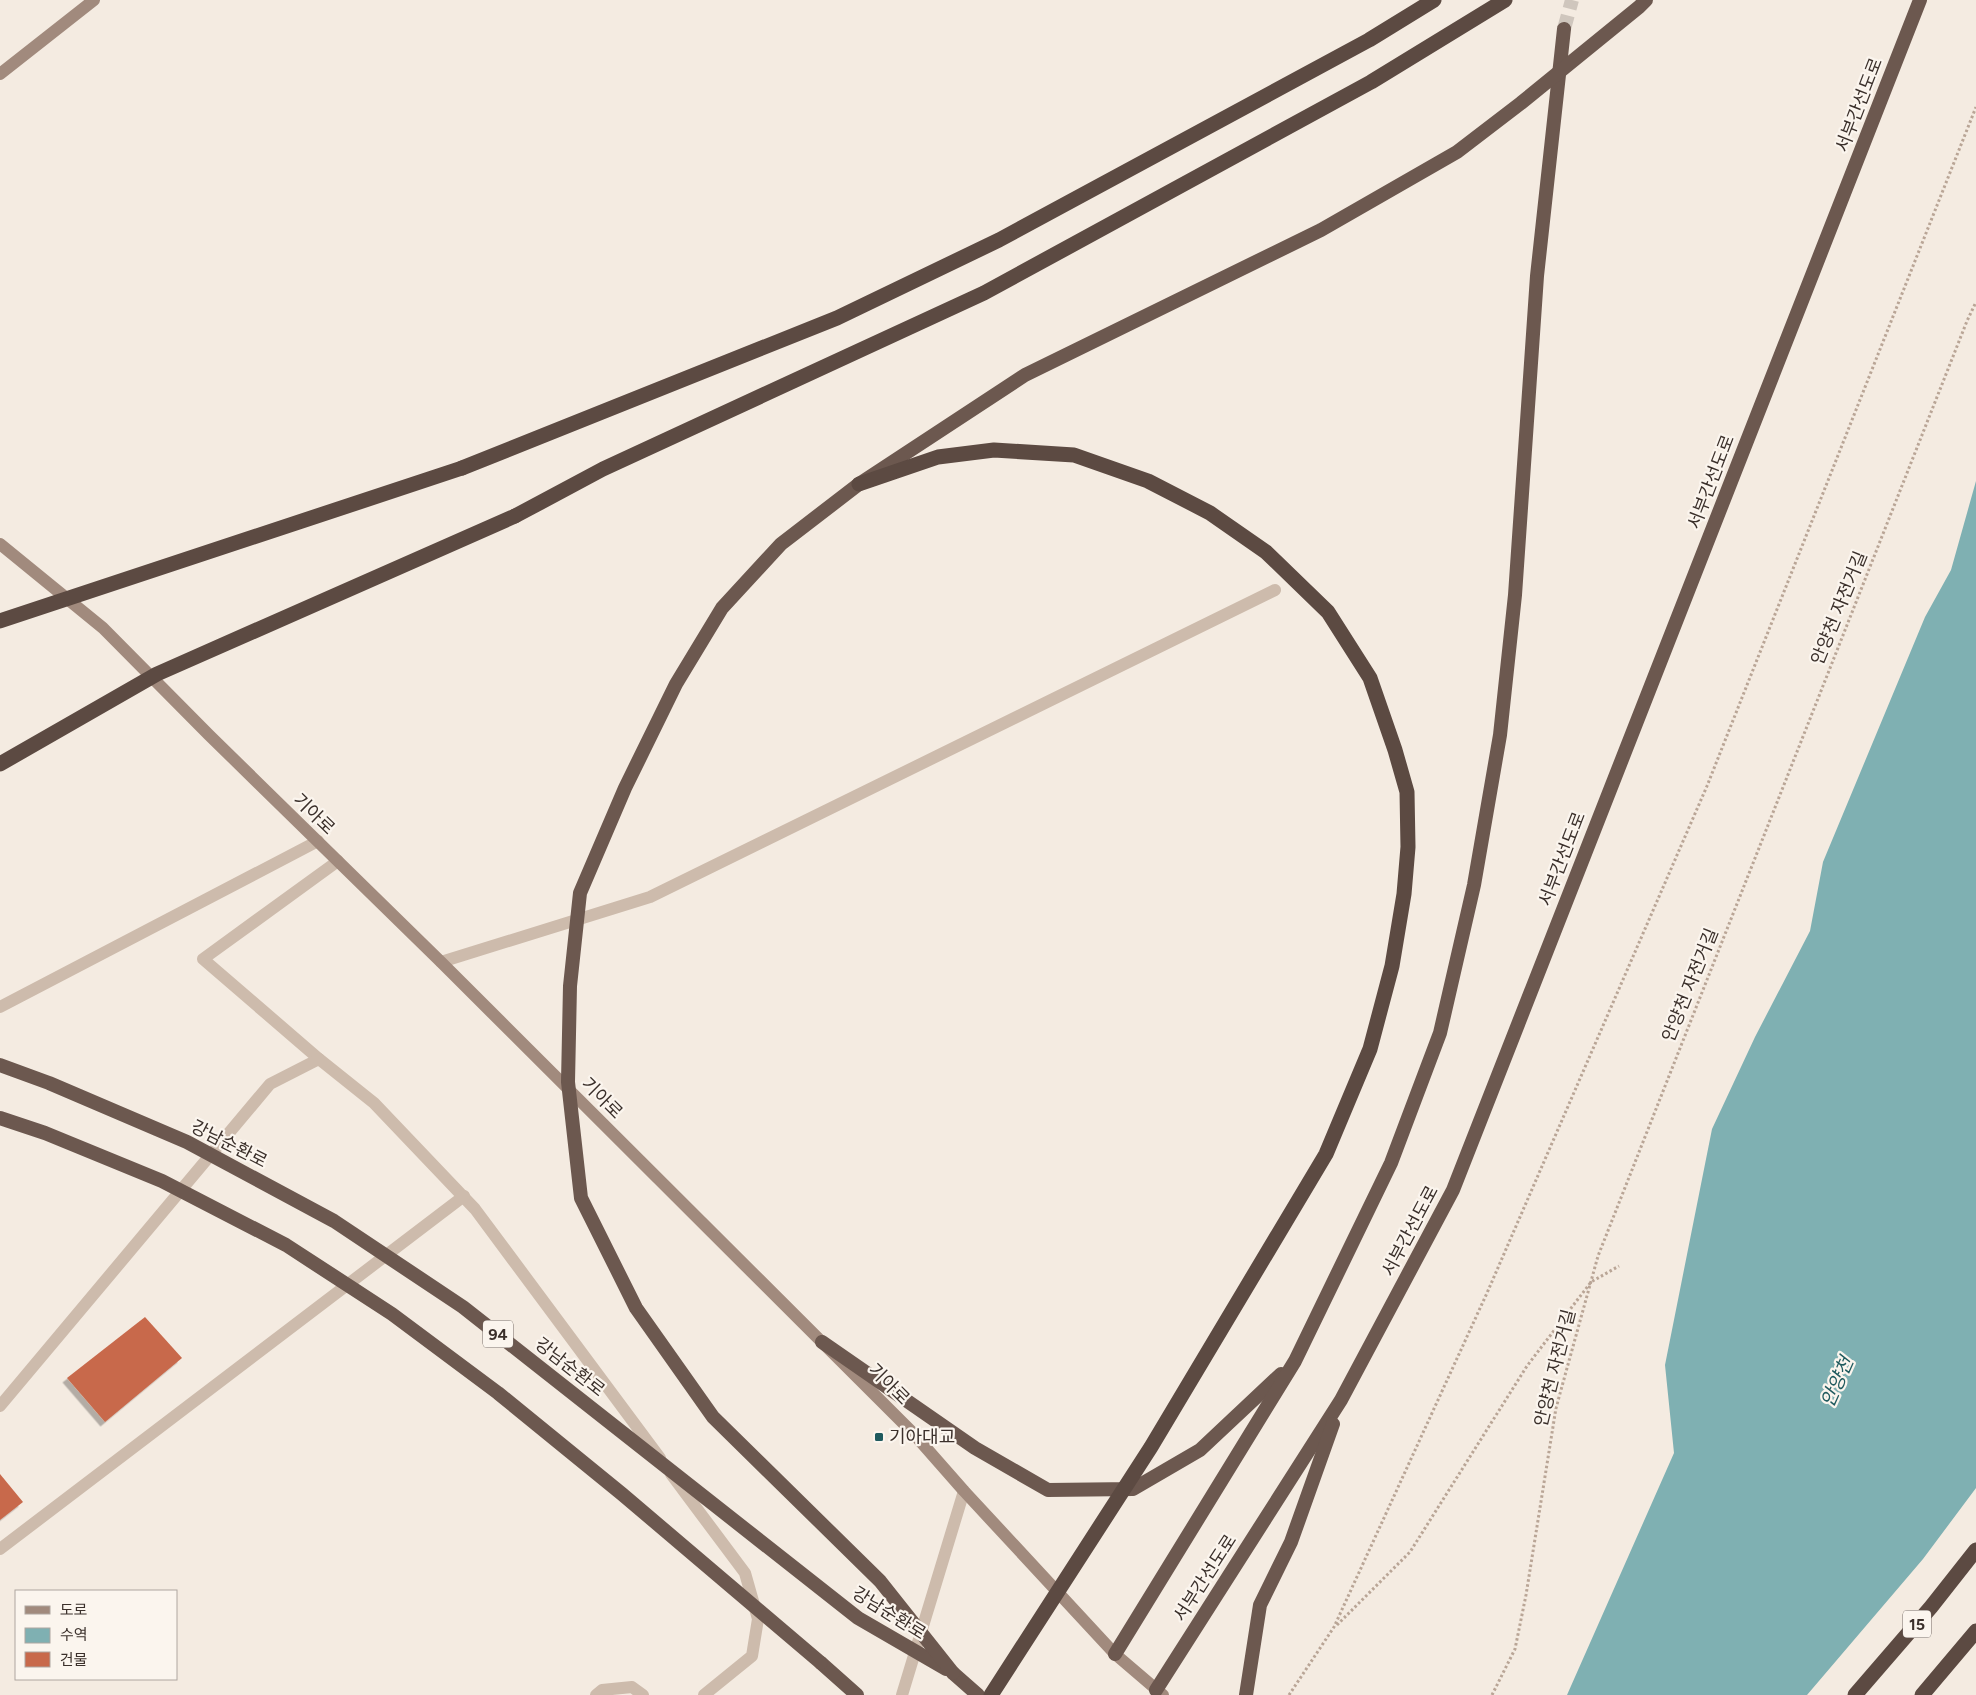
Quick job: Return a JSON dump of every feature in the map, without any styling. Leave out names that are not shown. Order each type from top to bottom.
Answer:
[{"type":"highway","points":[[0,621],[462,468],[837,318],[1024,226],[1368,40],[1434,0]]},
{"type":"highway","points":[[0,764],[158,674],[515,516],[603,469],[984,293],[1371,82],[1505,0]]},
{"type":"highway","points":[[953,1673],[880,1580],[713,1417],[636,1308],[581,1198],[568,1082],[570,986],[580,893],[625,788],[676,684],[722,608],[781,544],[859,484],[1025,375],[1321,230],[1456,152],[1521,103],[1646,0]]},
{"type":"highway","name":"서부간선도로","points":[[1159,1692],[1341,1400],[1453,1190],[1920,0]]},
{"type":"highway","name":"서부간선도로","points":[[1115,1654],[1295,1361],[1391,1163],[1440,1033],[1474,884],[1500,735],[1515,595],[1537,276],[1564,29]]},
{"type":"highway","points":[[859,484],[938,457],[994,450],[1074,455],[1152,483],[1210,513],[1266,552],[1328,612],[1370,678],[1395,750],[1407,792],[1408,847],[1404,894],[1392,966],[1370,1049],[1326,1154],[1151,1446],[991,1695]]},
{"type":"highway","name":"강남순환로","points":[[0,1066],[48,1083],[187,1142],[334,1221],[463,1307],[858,1618],[953,1673],[978,1695]]},
{"type":"highway","points":[[0,1118],[45,1133],[162,1181],[286,1245],[392,1314],[498,1393],[622,1494],[857,1695]]},
{"type":"highway","points":[[822,1342],[975,1448],[1048,1490],[1133,1489],[1200,1450],[1295,1361]]},
{"type":"highway","points":[[1246,1695],[1260,1605],[1291,1542],[1341,1400]]},
{"type":"highway","name":"15","points":[[1855,1695],[1931,1607],[1976,1550]]},
{"type":"highway","points":[[1922,1695],[1976,1630]]},
{"type":"main road","points":[[0,74],[94,0]]},
{"type":"main road","name":"기아로","points":[[0,544],[103,628],[209,736],[441,962],[914,1433],[964,1491],[1115,1654],[1159,1692]]},
{"type":"street","points":[[441,962],[650,897],[1276,590]]},
{"type":"street","points":[[0,1007],[318,841]]},
{"type":"street","points":[[338,861],[203,959],[319,1059],[374,1103],[464,1196],[487,1224],[745,1573],[758,1619],[752,1656],[704,1695]]},
{"type":"street","points":[[0,1406],[270,1084],[319,1059]]},
{"type":"street","points":[[0,1549],[464,1196]]},
{"type":"street","points":[[902,1695],[964,1491]]},
{"type":"street","points":[[596,1695],[602,1690],[632,1687],[643,1695]]},
{"type":"path","points":[[1289,1695],[1334,1627],[1486,1293],[1707,786],[1976,107]]},
{"type":"path","name":"안양천 자전거길","points":[[1492,1695],[1515,1649],[1526,1595],[1556,1408],[1598,1256],[1966,321],[1976,302]]},
{"type":"path","points":[[1334,1627],[1410,1552],[1527,1366],[1591,1282],[1619,1266]]},
{"type":"water","name":"안양천","points":[[1976,481],[1976,1665],[1957,1695],[1567,1695],[1674,1453],[1665,1365],[1712,1129],[1755,1037],[1810,931],[1823,862],[1925,617],[1951,570]]},
{"type":"pier","points":[[1976,1488],[1976,1670],[1959,1695],[1807,1695],[1923,1559]]},
{"type":"building","points":[[145,1317],[182,1358],[105,1422],[67,1378]]},
{"type":"building","points":[[0,1474],[23,1502],[0,1520]]},
{"type":"tunnel","points":[[1564,29],[1572,0]]},
{"type":"place","name":"기아대교","points":[[879,1437]]}]
